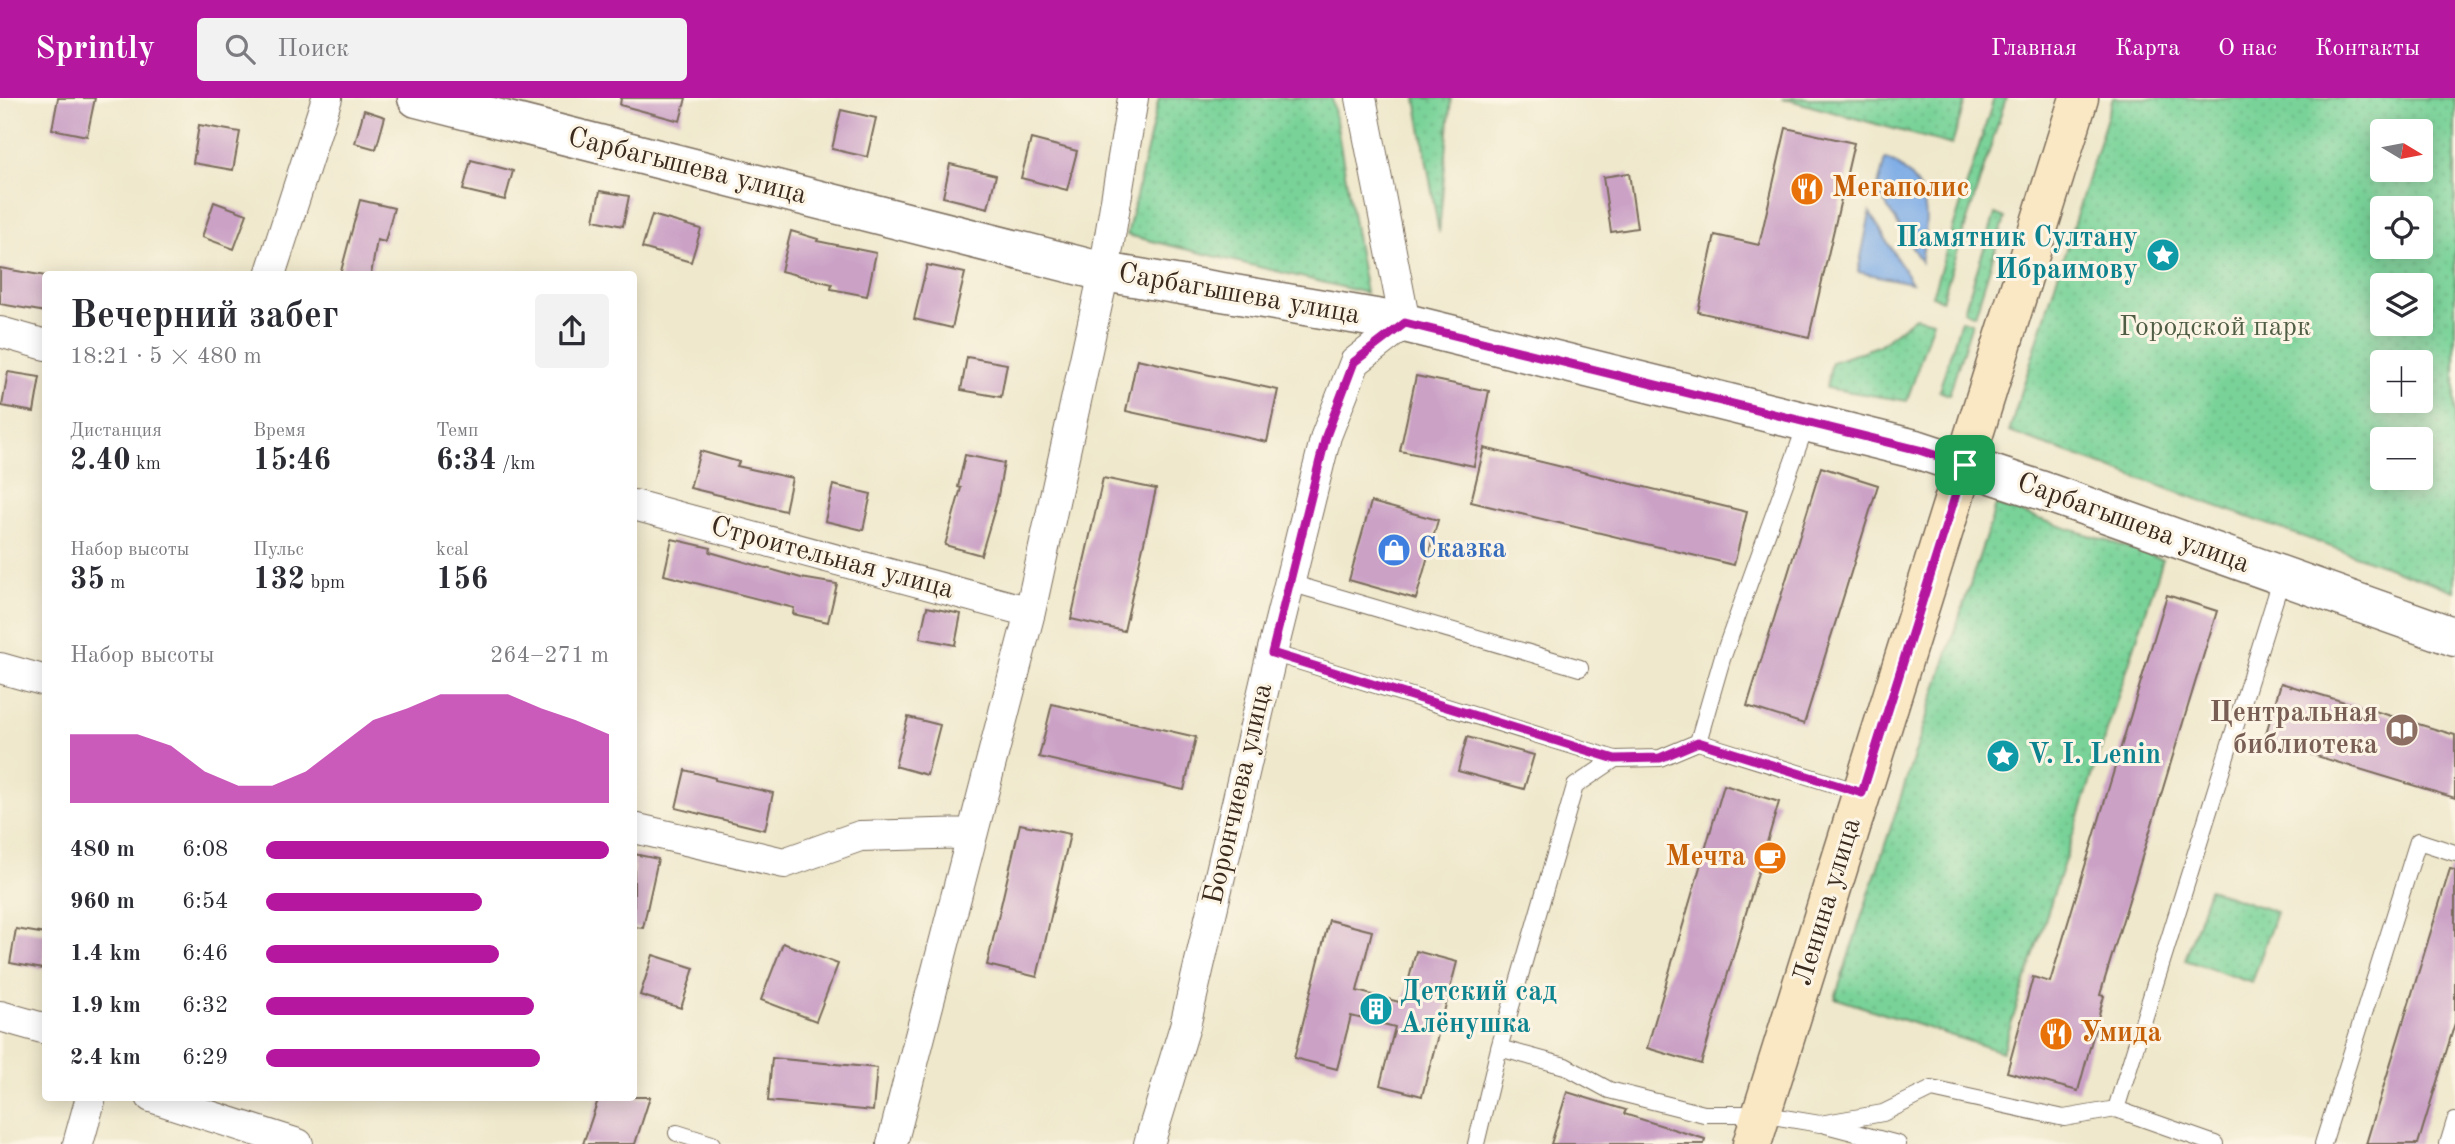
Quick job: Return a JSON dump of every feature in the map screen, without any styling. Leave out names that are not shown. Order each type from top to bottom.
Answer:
[{"type":"main road","name":"Ленина улица","points":[[1756,1129],[2079,98]]},
{"type":"street","points":[[271,271],[327,98]]},
{"type":"street","name":"Сарбагышева улица","points":[[417,98],[1104,272],[1405,323],[1919,450],[2043,491],[2455,637]]},
{"type":"street","points":[[892,1144],[1030,612],[1104,272],[1133,98]]},
{"type":"street","points":[[1361,98],[1405,323]]},
{"type":"street","name":"Борончиева улица","points":[[1149,1144],[1185,1026],[1326,436],[1354,362],[1405,323]]},
{"type":"street","points":[[0,332],[42,344]]},
{"type":"street","name":"Строительная улица","points":[[637,506],[1030,612]]},
{"type":"street","points":[[0,668],[42,680]]},
{"type":"street","points":[[637,829],[784,863],[860,836],[972,833]]},
{"type":"street","points":[[0,1016],[42,1028]]},
{"type":"street","points":[[78,1144],[90,1101]]},
{"type":"street","points":[[164,1101],[298,1144]]},
{"type":"lane","points":[[1698,742],[1722,659],[1807,422]]},
{"type":"lane","points":[[2116,1110],[2282,577]]},
{"type":"lane","points":[[1290,583],[1580,668]]},
{"type":"lane","points":[[1272,653],[1615,759],[1660,758],[1698,742],[1862,793]]},
{"type":"lane","points":[[1476,1144],[1499,1048],[1575,786],[1615,759]]},
{"type":"lane","points":[[2323,1144],[2418,841],[2455,853]]},
{"type":"lane","points":[[1499,1048],[1565,1066],[1609,1090],[1756,1129],[1820,1124],[1883,1113],[1932,1089],[2064,1118],[2116,1110],[2215,1144]]},
{"type":"lane","points":[[2448,1144],[2455,1121]]},
{"type":"lane","points":[[1820,1124],[1898,1144]]},
{"type":"lane","points":[[677,1133],[712,1144]]},
{"type":"green space","points":[[1159,98],[1332,98],[1366,293],[1127,235]]},
{"type":"green space","points":[[1416,98],[1451,98],[1439,233]]},
{"type":"green space","points":[[1782,98],[1966,98],[1952,145]]},
{"type":"green space","points":[[1994,98],[2006,98],[1942,300],[1932,296]]},
{"type":"green space","name":"Городской парк","points":[[2113,98],[2455,98],[2455,591],[2009,432]]},
{"type":"green space","points":[[1995,214],[2005,218],[1975,315],[1964,311]]},
{"type":"green space","points":[[1915,317],[1933,321],[1907,401],[1826,388],[1832,362],[1878,346]]},
{"type":"green space","points":[[1961,320],[1972,323],[1949,395],[1939,391]]},
{"type":"green space","points":[[1996,505],[2163,559],[2002,1052],[1835,998]]},
{"type":"green space","points":[[2209,889],[2276,912],[2252,983],[2185,960]]},
{"type":"water","points":[[1885,159],[1906,172],[1921,194],[1926,216],[1921,262],[1877,190]]},
{"type":"water","points":[[1870,213],[1912,283],[1858,272]]},
{"type":"building","points":[[58,98],[95,98],[87,136],[52,129]]},
{"type":"building","points":[[621,98],[686,98],[680,121],[620,105]]},
{"type":"building","points":[[364,110],[385,117],[376,149],[355,143]]},
{"type":"building","points":[[841,110],[876,118],[867,157],[832,149]]},
{"type":"building","points":[[199,125],[240,132],[233,170],[193,163]]},
{"type":"building","name":"Мегаполис","points":[[1786,128],[1854,143],[1809,337],[1698,312],[1715,235],[1759,245]]},
{"type":"building","points":[[1031,139],[1077,151],[1067,190],[1021,178]]},
{"type":"building","points":[[471,160],[513,171],[505,200],[463,190]]},
{"type":"building","points":[[950,164],[996,175],[988,208],[943,197]]},
{"type":"building","points":[[1629,173],[1637,228],[1611,232],[1603,177]]},
{"type":"building","points":[[600,191],[629,196],[623,226],[594,220]]},
{"type":"building","points":[[360,200],[394,208],[385,242],[377,240],[372,271],[341,271]]},
{"type":"building","points":[[214,202],[247,214],[234,249],[202,237]]},
{"type":"building","points":[[652,215],[701,229],[691,262],[642,248]]},
{"type":"building","points":[[791,231],[818,239],[817,241],[876,253],[867,296],[831,289],[832,284],[781,271]]},
{"type":"building","points":[[927,265],[965,273],[952,328],[914,319]]},
{"type":"building","points":[[0,268],[42,275],[42,311],[0,304]]},
{"type":"building","points":[[967,357],[1007,364],[1001,397],[961,390]]},
{"type":"building","points":[[1137,359],[1278,390],[1267,442],[1126,411]]},
{"type":"building","points":[[8,372],[40,377],[34,412],[2,406]]},
{"type":"building","points":[[1416,376],[1489,391],[1474,466],[1400,451]]},
{"type":"building","points":[[1484,448],[1747,512],[1734,565],[1471,502]]},
{"type":"building","points":[[700,451],[739,462],[737,466],[792,478],[785,511],[690,488]]},
{"type":"building","points":[[965,455],[1004,463],[997,501],[981,555],[945,545],[961,488],[958,487]]},
{"type":"building","points":[[1821,467],[1878,485],[1804,724],[1747,706]]},
{"type":"building","points":[[1103,478],[1156,489],[1124,631],[1071,619]]},
{"type":"building","points":[[833,485],[871,494],[863,530],[825,521]]},
{"type":"building","name":"Сказка","points":[[1371,502],[1438,520],[1416,599],[1349,580]]},
{"type":"building","points":[[672,539],[711,548],[710,552],[801,578],[837,584],[828,622],[793,614],[794,608],[664,575]]},
{"type":"building","points":[[2167,595],[2217,611],[2100,995],[2104,996],[2078,1091],[2007,1072],[2033,977],[2050,982]]},
{"type":"building","points":[[927,607],[961,614],[955,645],[920,638]]},
{"type":"building","points":[[2281,683],[2455,735],[2455,798],[2264,740]]},
{"type":"building","points":[[1052,704],[1196,737],[1184,790],[1039,757]]},
{"type":"building","points":[[908,717],[940,725],[927,775],[895,766]]},
{"type":"building","points":[[1467,737],[1534,755],[1524,789],[1458,771]]},
{"type":"building","points":[[685,770],[773,793],[765,830],[676,808]]},
{"type":"building","points":[[1724,785],[1779,802],[1701,1064],[1647,1048]]},
{"type":"building","points":[[1020,824],[1070,834],[1037,977],[987,965]]},
{"type":"building","points":[[637,855],[658,859],[643,928],[637,927]]},
{"type":"building","points":[[2450,869],[2455,870],[2455,1023],[2418,1144],[2366,1144]]},
{"type":"building","name":"Детский сад Алёнушка","points":[[1329,920],[1372,931],[1357,991],[1403,1003],[1416,951],[1457,962],[1422,1096],[1380,1085],[1395,1027],[1351,1016],[1337,1069],[1294,1058]]},
{"type":"building","points":[[16,929],[42,933],[42,969],[10,963]]},
{"type":"building","points":[[783,943],[838,964],[816,1021],[761,1000]]},
{"type":"building","points":[[653,955],[694,968],[681,1008],[640,995]]},
{"type":"building","points":[[772,1058],[877,1068],[873,1111],[768,1101]]},
{"type":"building","points":[[1567,1092],[1626,1110],[1624,1114],[1705,1139],[1704,1144],[1551,1144]]},
{"type":"building","points":[[637,1097],[650,1097],[635,1144],[583,1144],[598,1101],[637,1101]]},
{"type":"place","name":"Мегаполис","points":[[1807,189]]},
{"type":"place","name":"Памятник Султану Ибраимову","points":[[2163,255]]},
{"type":"place","name":"Сказка","points":[[1394,550]]},
{"type":"place","name":"Центральная библиотека","points":[[2402,730]]},
{"type":"place","name":"V. I. Lenin","points":[[2003,756]]},
{"type":"place","name":"Мечта","points":[[1770,858]]},
{"type":"place","name":"Детский сад Алёнушка","points":[[1376,1009]]},
{"type":"place","name":"Умида","points":[[2056,1034]]},
{"type":"route","points":[[1405,323],[1919,450],[1965,465],[1862,793],[1698,742],[1660,758],[1615,759],[1272,653],[1326,436],[1354,362],[1405,323]]}]
